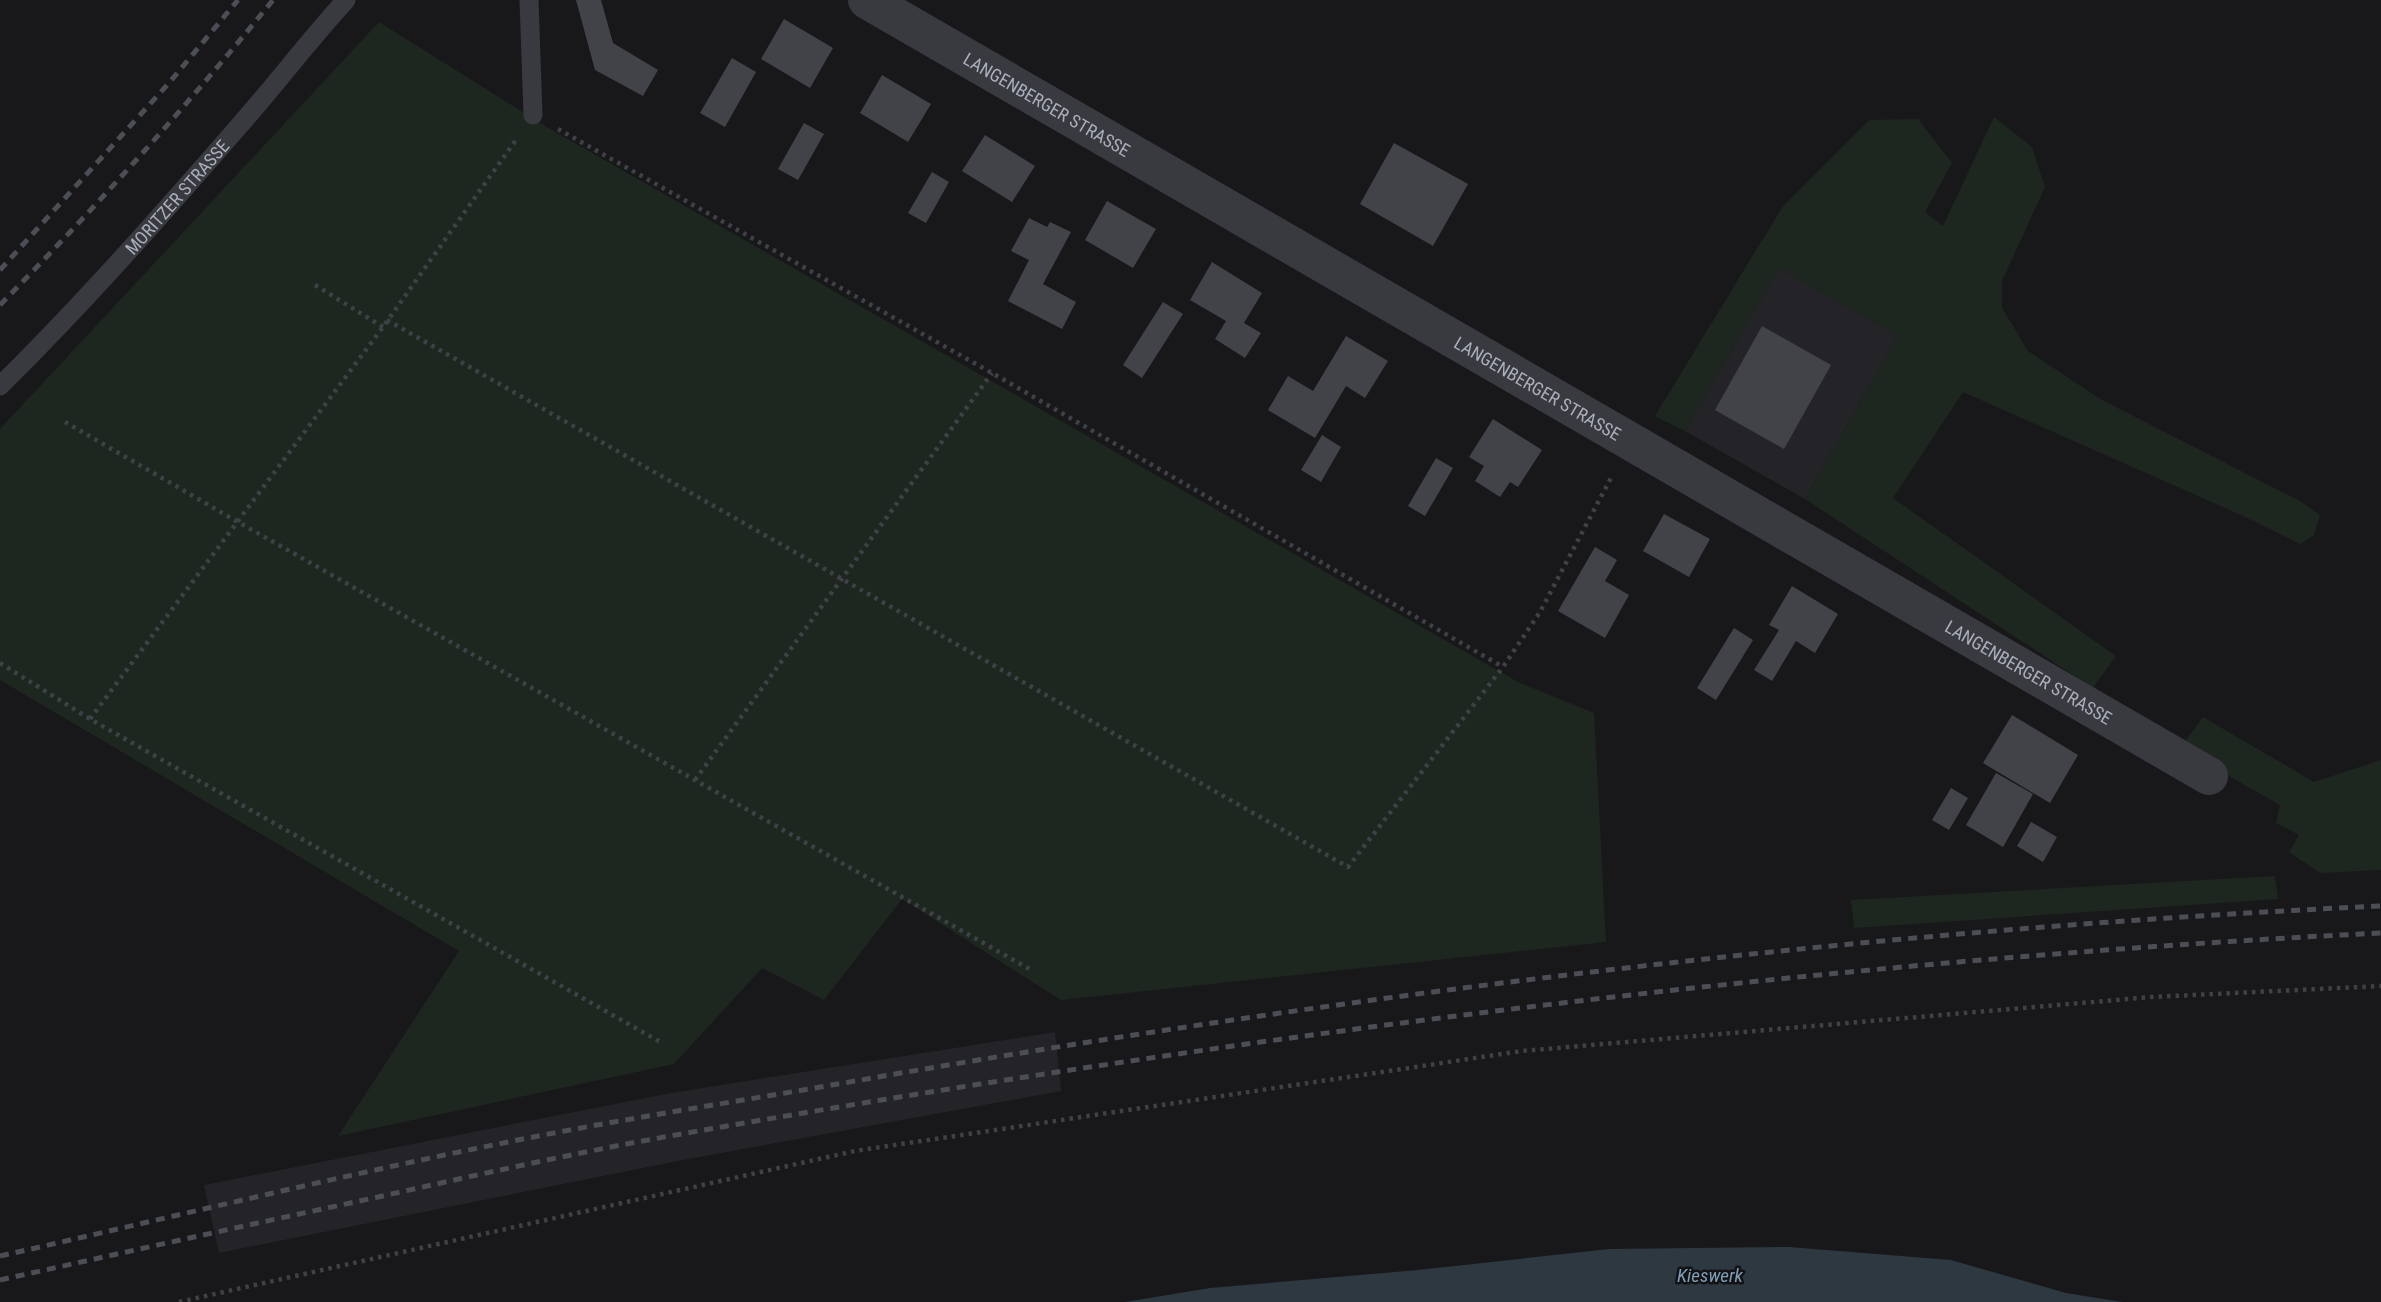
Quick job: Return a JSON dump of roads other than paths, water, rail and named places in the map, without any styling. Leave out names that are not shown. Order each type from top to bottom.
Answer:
[{"type":"street","name":"LANGENBERGER STRASSE","points":[[867,0],[2209,776]]},
{"type":"lane","name":"MORITZER STRASSE","points":[[0,386],[60,326],[140,237],[248,116],[346,0]]},
{"type":"lane","points":[[529,0],[533,115]]},
{"type":"water","name":"Kieswerk","points":[[1789,1247],[1951,1260],[2066,1293],[2122,1302],[1125,1302],[1210,1288],[1418,1270],[1609,1249]]},
{"type":"railway","points":[[0,270],[169,83],[238,0]]},
{"type":"railway","points":[[0,305],[140,156],[273,0]]},
{"type":"railway","points":[[0,1256],[444,1155],[554,1133],[1252,1017],[1439,991],[1815,948],[2003,930],[2381,906]]},
{"type":"railway","points":[[0,1280],[609,1147],[1108,1064],[1319,1034],[1743,983],[1955,962],[2381,933]]}]
